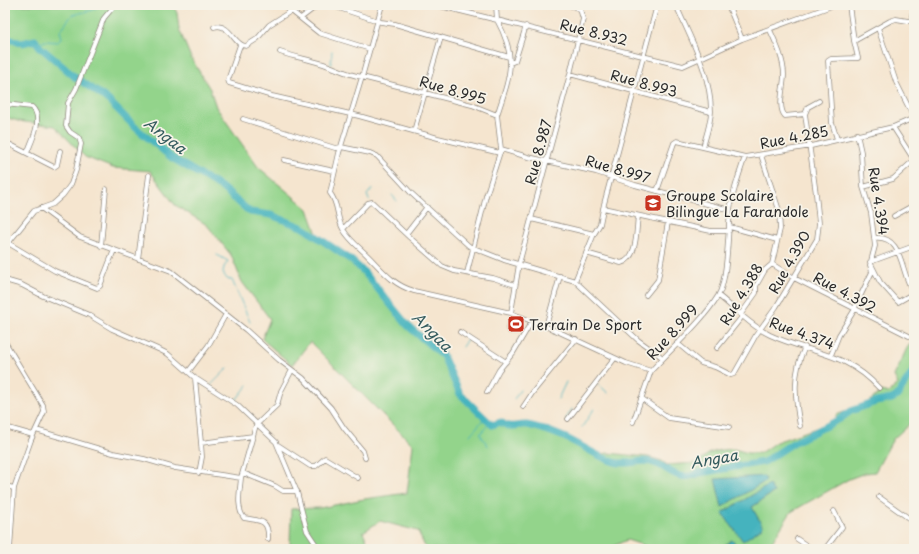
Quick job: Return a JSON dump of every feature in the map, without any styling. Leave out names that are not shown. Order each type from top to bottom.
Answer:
[{"type":"street","points":[[114,250],[100,286],[97,288],[55,272],[7,245],[31,214],[41,208],[50,206],[63,195],[73,179],[81,144],[79,138],[70,132],[66,126],[68,103],[76,89],[104,18],[115,5]]},
{"type":"street","points":[[284,5],[319,33],[370,49]]},
{"type":"street","points":[[301,18],[318,5]]},
{"type":"street","points":[[330,5],[378,21],[395,24],[509,57]]},
{"type":"street","points":[[382,5],[352,114],[334,172],[330,193],[337,204],[338,217],[343,229],[370,202],[387,214],[406,234],[442,266],[454,271],[493,278],[515,286]]},
{"type":"street","points":[[436,5],[497,20],[496,5]]},
{"type":"street","name":"Rue 8.987","points":[[511,313],[519,264],[570,74],[583,19],[582,11],[578,7],[569,5]]},
{"type":"street","points":[[575,282],[594,234],[600,224],[657,5]]},
{"type":"street","points":[[676,5],[699,58],[709,90],[711,112],[703,147]]},
{"type":"street","points":[[728,5],[742,39]]},
{"type":"street","name":"Rue 8.932","points":[[497,20],[683,66],[742,39],[770,30],[834,5]]},
{"type":"street","points":[[837,139],[832,123],[828,61],[831,59],[858,58],[854,42],[850,5]]},
{"type":"street","points":[[854,42],[896,19],[913,22],[914,6]]},
{"type":"street","points":[[214,27],[220,27],[227,30],[240,45],[246,46],[254,41],[269,25],[291,11]]},
{"type":"street","name":"Rue 8.995","points":[[280,52],[298,59],[321,63],[351,75],[362,76],[425,94],[472,105],[497,115],[509,80],[510,49],[497,20]]},
{"type":"street","points":[[510,63],[514,61],[526,26]]},
{"type":"street","points":[[878,28],[896,82],[914,118]]},
{"type":"street","points":[[770,30],[783,66],[783,113],[786,116],[805,114],[808,107],[818,101]]},
{"type":"street","points":[[414,131],[441,38]]},
{"type":"street","name":"Rue 8.997","points":[[240,45],[228,80],[229,83],[272,96],[352,114],[414,131],[596,172],[657,191],[730,210]]},
{"type":"street","name":"Rue 8.993","points":[[570,74],[711,112]]},
{"type":"street","points":[[5,104],[32,107],[35,110],[37,115],[35,131],[27,153]]},
{"type":"street","name":"Rue 4.390","points":[[677,343],[701,363],[733,375],[760,329],[776,307],[817,239],[818,216],[805,114]]},
{"type":"street","points":[[467,274],[486,196],[501,151],[497,115]]},
{"type":"street","name":"Rue 4.285","points":[[657,191],[674,143],[678,141],[745,157],[810,146],[857,134],[893,127],[914,118]]},
{"type":"street","points":[[243,119],[335,148],[341,147],[370,153],[377,156],[461,241],[473,248],[575,282],[638,340],[664,358]]},
{"type":"street","points":[[863,187],[893,179],[914,160],[893,127]]},
{"type":"street","name":"Rue 4.394","points":[[831,355],[839,335],[855,309],[872,272],[870,262],[875,246],[871,213],[863,187],[861,152],[857,134]]},
{"type":"street","points":[[5,142],[54,167],[57,165],[60,151]]},
{"type":"street","name":"Rue 4.388","points":[[717,348],[736,326],[741,318],[741,314],[756,293],[756,286],[765,270],[772,264],[780,216],[761,155]]},
{"type":"street","points":[[719,296],[730,229],[730,210],[738,175],[745,157]]},
{"type":"street","points":[[284,160],[334,172]]},
{"type":"street","points":[[138,258],[149,175]]},
{"type":"street","points":[[102,246],[106,189]]},
{"type":"street","points":[[894,216],[914,205]]},
{"type":"street","points":[[406,234],[427,207]]},
{"type":"street","points":[[41,208],[70,231],[102,246],[171,271],[226,314],[303,378],[331,408],[344,428],[364,451],[365,458]]},
{"type":"street","points":[[603,208],[714,232],[730,229],[777,240]]},
{"type":"street","points":[[586,253],[621,263],[625,262],[633,251],[638,216]]},
{"type":"street","points":[[531,219],[594,234]]},
{"type":"street","points":[[646,295],[658,280],[668,222]]},
{"type":"street","name":"Rue 8.999","points":[[343,229],[387,277],[403,288],[511,313],[546,326],[615,358],[651,371],[719,296]]},
{"type":"street","points":[[874,238],[891,242],[897,251],[903,263],[909,284],[914,292],[898,302],[880,282],[870,262],[897,251],[914,246]]},
{"type":"street","name":"Rue 4.392","points":[[772,264],[794,278],[909,336]]},
{"type":"street","points":[[546,326],[560,276]]},
{"type":"street","points":[[5,280],[22,285],[43,296],[89,314],[112,329],[168,354],[195,378],[237,405],[256,425],[270,435],[277,444],[297,491],[304,524],[319,549]]},
{"type":"street","name":"Rue 4.374","points":[[719,296],[760,329],[770,335],[831,355],[862,371],[879,388]]},
{"type":"street","points":[[188,372],[208,346],[226,314]]},
{"type":"street","points":[[487,392],[499,370],[506,362],[532,321]]},
{"type":"street","points":[[460,332],[506,362]]},
{"type":"street","points":[[523,407],[533,392],[576,339]]},
{"type":"street","points":[[5,342],[44,408],[44,412],[33,435],[14,488],[10,549]]},
{"type":"street","points":[[800,426],[796,404],[795,386],[799,361],[805,347]]},
{"type":"street","points":[[568,419],[615,358]]},
{"type":"street","points":[[268,539],[264,523],[258,519],[244,518],[242,515],[239,495],[242,475],[256,425],[277,405],[281,391],[292,370]]},
{"type":"street","points":[[633,422],[651,371]]},
{"type":"street","points":[[195,378],[202,458],[199,473]]},
{"type":"street","points":[[641,398],[669,418],[729,427]]},
{"type":"street","points":[[5,427],[33,435]]},
{"type":"street","points":[[36,430],[113,453],[199,473],[242,475],[275,486],[283,491],[297,491]]},
{"type":"street","points":[[200,442],[253,436]]},
{"type":"street","points":[[277,444],[310,466],[316,466],[325,458],[358,478]]},
{"type":"street","points":[[5,486],[14,488]]},
{"type":"street","points":[[879,497],[907,517],[914,524]]},
{"type":"street","points":[[825,549],[842,527],[834,511]]},
{"type":"street","points":[[5,518],[11,519]]},
{"type":"street","points":[[797,539],[812,549]]},
{"type":"green space","points":[[5,5],[173,5],[177,13],[179,29],[191,58],[210,89],[216,107],[258,167],[308,209],[318,237],[335,248],[364,272],[408,326],[443,356],[460,394],[492,425],[501,422],[511,427],[525,425],[533,426],[560,435],[597,455],[608,453],[648,457],[662,461],[667,465],[696,463],[710,453],[721,450],[734,449],[748,453],[760,453],[776,442],[836,421],[836,415],[866,404],[882,391],[888,393],[898,384],[894,376],[907,348],[914,339],[914,420],[893,439],[875,472],[865,473],[849,479],[791,512],[772,542],[771,549],[740,549],[732,540],[720,549],[655,549],[627,540],[607,549],[426,549],[418,531],[380,521],[363,532],[371,549],[285,549],[290,546],[291,509],[320,508],[364,499],[407,493],[413,445],[310,342],[292,365],[262,339],[270,319],[242,282],[231,255],[207,225],[175,205],[150,171],[113,168],[85,157],[55,126],[18,121],[5,117]],"holes":[[[769,485],[774,492],[752,507]]]},
{"type":"green space","name":"Terrain De Sport","points":[[511,317],[517,317],[525,320],[520,330],[511,330],[509,326]]},
{"type":"water","points":[[764,476],[766,481],[722,507],[715,479]]},
{"type":"water","points":[[769,485],[774,492],[752,507],[763,527],[743,541],[722,513]]},
{"type":"water","points":[[732,540],[740,549],[720,549]]},
{"type":"waterway","points":[[38,44],[45,41],[58,42],[62,38],[60,31],[72,15],[93,10],[100,5]]},
{"type":"waterway","name":"Angaa","points":[[5,38],[22,43],[35,40],[40,47],[75,77],[107,99],[136,128],[172,158],[221,187],[250,212],[271,215],[304,228],[351,260],[364,272],[408,326],[443,356],[460,394],[492,425],[501,422],[507,426],[527,425],[535,427],[566,438],[614,462],[624,463],[646,461],[658,464],[678,475],[691,476],[699,473],[764,462],[793,443],[840,419],[851,411],[876,402],[892,399],[897,396],[914,370]]},
{"type":"waterway","points":[[331,64],[332,51]]},
{"type":"waterway","points":[[369,200],[367,195],[372,189]]},
{"type":"waterway","points":[[392,195],[397,201]]},
{"type":"waterway","points":[[217,255],[228,261],[224,267],[223,273],[227,279],[232,280],[250,322]]},
{"type":"waterway","points":[[462,347],[467,339]]},
{"type":"waterway","points":[[211,385],[228,368]]},
{"type":"waterway","points":[[558,399],[566,382]]},
{"type":"waterway","points":[[598,384],[608,393]]},
{"type":"waterway","points":[[235,401],[248,385]]},
{"type":"waterway","points":[[514,399],[520,390]]},
{"type":"waterway","points":[[566,419],[572,409]]},
{"type":"waterway","points":[[582,427],[594,409]]},
{"type":"waterway","points":[[470,435],[482,421]]},
{"type":"waterway","points":[[487,426],[480,434],[488,446]]},
{"type":"place","name":"Groupe Scolaire Bilingue La Farandole","points":[[653,203]]},
{"type":"place","name":"Terrain De Sport","points":[[516,324]]}]
